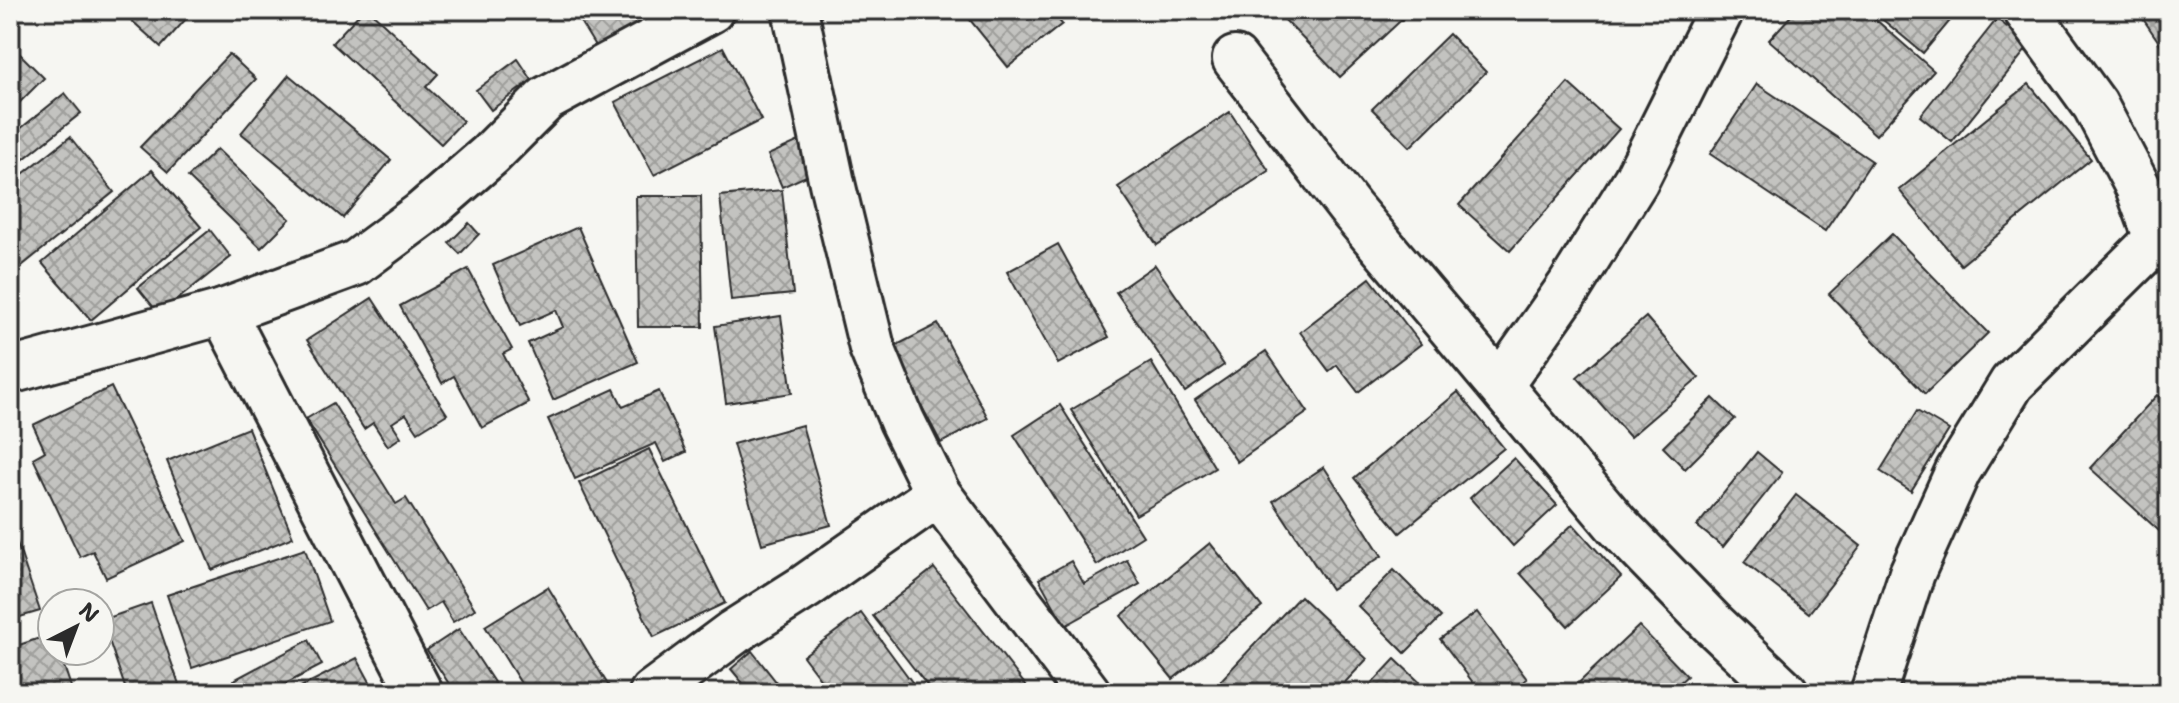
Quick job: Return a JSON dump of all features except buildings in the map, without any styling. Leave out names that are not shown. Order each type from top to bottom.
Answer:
[{"type":"street","points":[[10,371],[223,312],[356,263],[422,214],[490,155],[546,99],[711,10]]},
{"type":"street","points":[[795,10],[872,348],[902,421],[938,494],[1088,693]]},
{"type":"street","points":[[1501,384],[1570,286],[1636,180],[1721,10]]},
{"type":"street","points":[[1873,693],[1912,573],[1958,471],[2012,383],[2163,235],[2095,105],[2026,10]]},
{"type":"street","points":[[1235,59],[1350,208],[1617,525],[1711,622],[1786,693]]},
{"type":"street","points":[[223,312],[420,693]]},
{"type":"street","points":[[652,693],[734,632],[938,494]]}]
